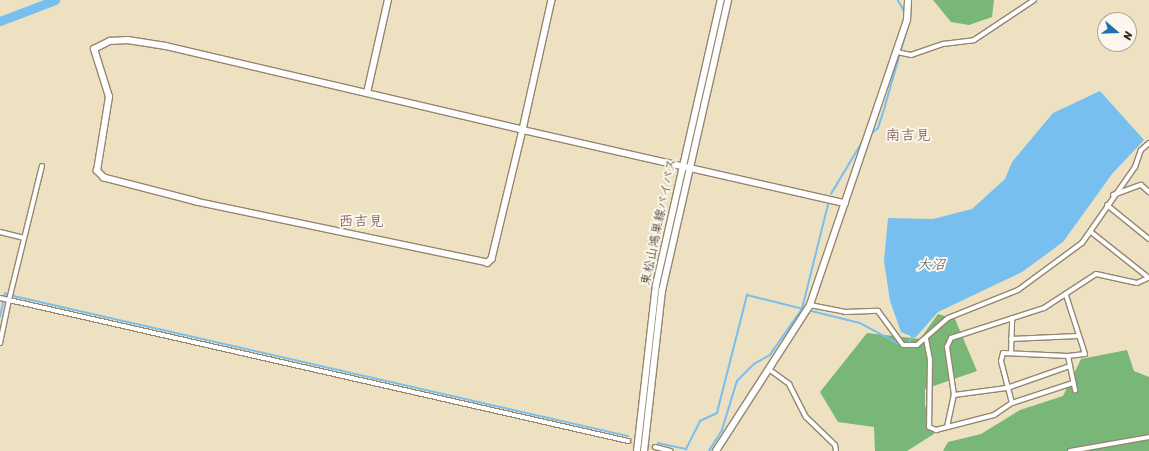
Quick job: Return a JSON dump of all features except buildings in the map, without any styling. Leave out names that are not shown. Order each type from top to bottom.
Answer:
[{"type":"main road","name":"東松山鴻巣線バイパス","points":[[637,451],[653,307],[681,166],[721,0]]},
{"type":"main road","name":"東松山鴻巣線バイパス","points":[[644,451],[662,291],[728,0]]},
{"type":"street","points":[[367,93],[388,0]]},
{"type":"street","points":[[552,0],[523,130],[492,260],[483,264],[197,202],[104,178],[97,171],[109,97],[94,49],[110,41],[166,46],[523,130],[845,203]]},
{"type":"street","points":[[716,451],[770,370],[810,305],[897,52],[907,20],[908,0]]},
{"type":"street","points":[[897,52],[911,55],[937,46],[974,40],[1034,0]]},
{"type":"street","points":[[810,305],[845,312],[878,311],[903,345],[911,347],[926,339],[948,318],[1003,298],[1034,280],[1091,232],[1113,195],[1149,143]]},
{"type":"street","points":[[0,343],[8,300],[42,166]]},
{"type":"street","points":[[1113,195],[1141,186],[1149,192]]},
{"type":"street","points":[[1107,205],[1149,239]]},
{"type":"street","points":[[0,232],[24,238]]},
{"type":"street","points":[[947,427],[954,395],[947,347],[951,338],[1044,308],[1096,274],[1137,283],[1147,279],[1091,232]]},
{"type":"street","points":[[1012,403],[1001,361],[1002,353],[1068,356],[1085,354],[1081,337],[1078,336],[1066,295]]},
{"type":"street","points":[[1,298],[628,441]]},
{"type":"street","points":[[1010,353],[1012,318]]},
{"type":"street","points":[[1011,339],[1078,336]]},
{"type":"street","points":[[926,339],[930,359],[929,427],[936,430],[994,415],[1012,403],[1073,383]]},
{"type":"street","points":[[1068,356],[1075,390]]},
{"type":"street","points":[[954,395],[1007,388],[1070,366]]},
{"type":"street","points":[[770,370],[789,384],[806,417],[835,445],[836,451]]},
{"type":"street","points":[[1070,451],[1149,437]]},
{"type":"street","points":[[655,447],[671,451]]},
{"type":"green space","points":[[933,0],[994,0],[992,17],[969,25],[951,22]]},
{"type":"green space","points":[[938,314],[955,319],[977,371],[925,389],[925,405],[934,434],[907,451],[875,451],[874,427],[838,422],[820,392],[867,333],[920,339]]},
{"type":"green space","points":[[1127,350],[1134,371],[1149,377],[1149,451],[943,451],[948,442],[981,434],[1020,410],[1063,396],[1081,359]]},
{"type":"water","name":"大沼","points":[[1100,91],[1144,140],[1112,174],[1063,242],[1022,272],[938,312],[915,338],[901,332],[890,301],[884,261],[888,218],[933,219],[972,209],[1005,179],[1012,162],[1053,113]]},
{"type":"waterway","points":[[0,21],[55,0]]},
{"type":"waterway","points":[[898,0],[905,12]]},
{"type":"waterway","points":[[871,134],[878,128],[910,19]]},
{"type":"waterway","points":[[831,194],[864,139]]},
{"type":"waterway","points":[[709,451],[722,430],[737,381],[754,364],[770,355],[802,309],[828,205]]},
{"type":"waterway","points":[[0,317],[5,294],[628,436]]},
{"type":"waterway","points":[[658,443],[686,449],[700,421],[717,413],[747,295],[860,323],[903,346]]},
{"type":"waterway","points":[[908,344],[912,337]]},
{"type":"tunnel","points":[[628,441],[655,447]]},
{"type":"district","name":"南吉見","points":[[908,136]]},
{"type":"district","name":"西吉見","points":[[361,222]]}]
